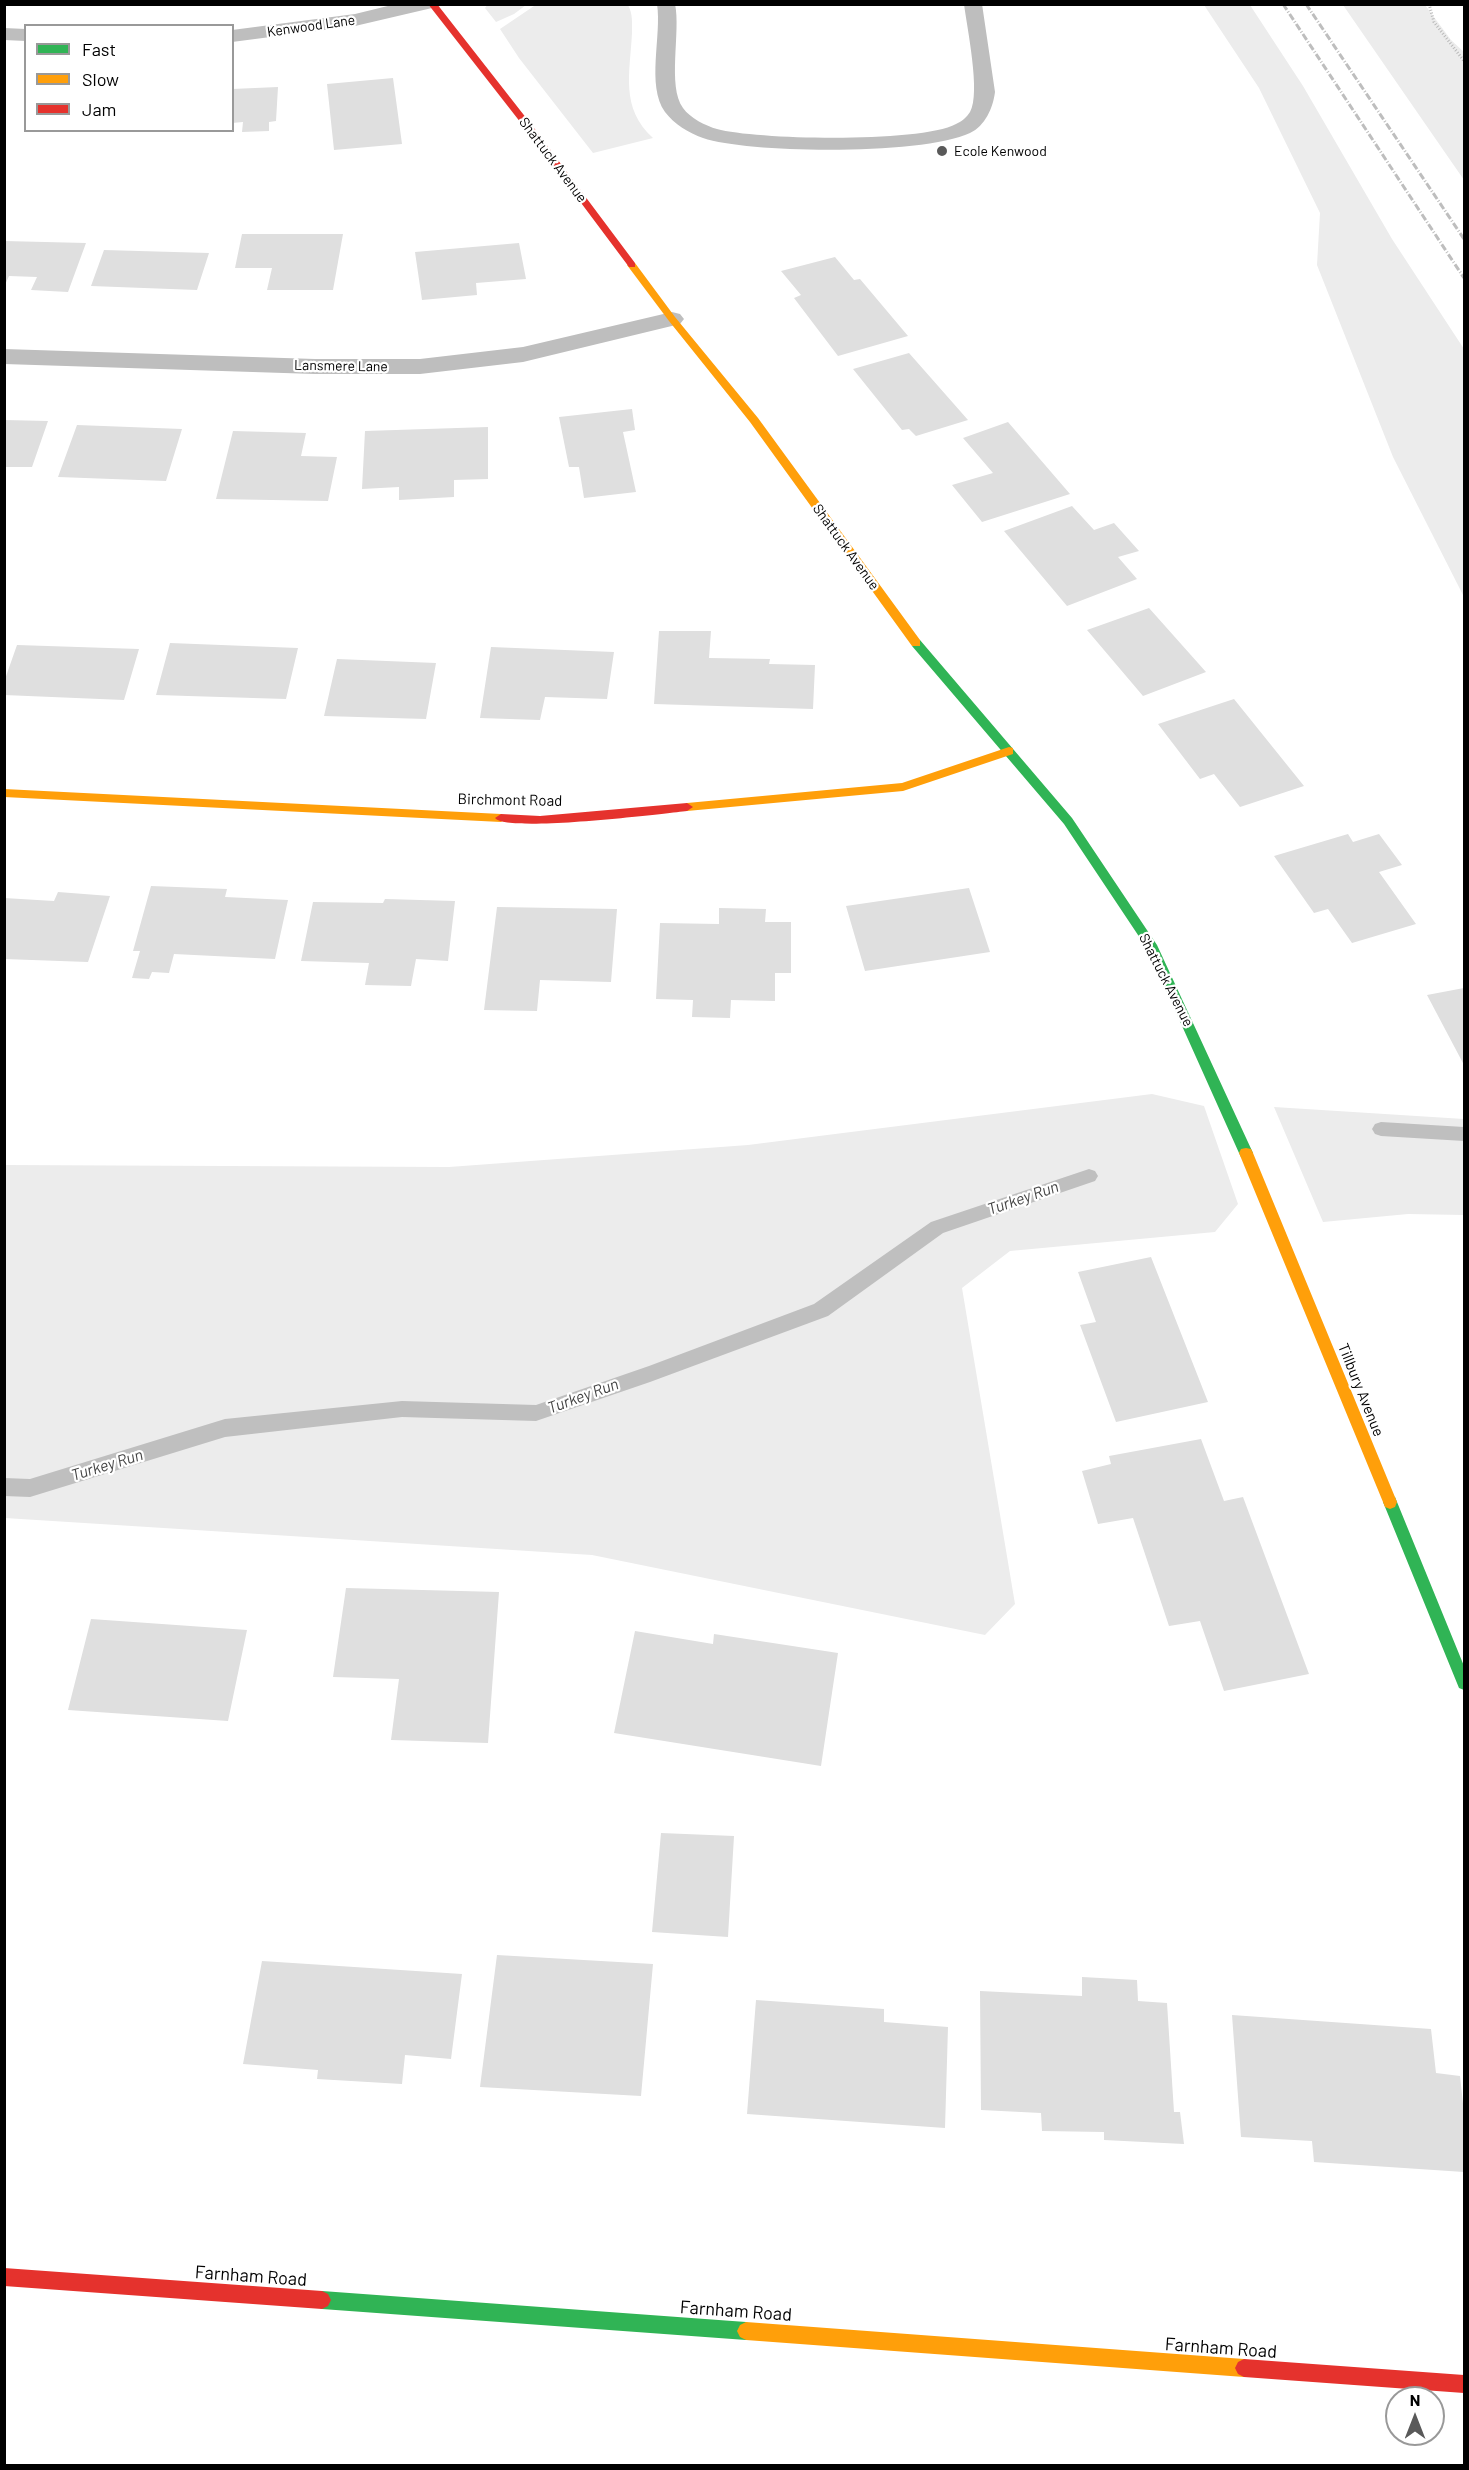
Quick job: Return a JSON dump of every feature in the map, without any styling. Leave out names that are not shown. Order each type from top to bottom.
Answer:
[{"type":"street","name":"Kenwood Lane","points":[[234,36],[355,20],[425,4]]},
{"type":"street","name":"Shattuck Avenue","points":[[432,4],[531,130],[672,319],[754,420],[909,634],[1068,821],[1153,948],[1228,1109]]},
{"type":"street","points":[[4,34],[24,35]]},
{"type":"street","name":"Lansmere Lane","points":[[4,356],[402,367],[471,362],[526,354],[582,343],[672,319]]},
{"type":"street","name":"Birchmont Road","points":[[4,793],[540,820],[903,787],[1008,751]]},
{"type":"street","name":"Tillbury Avenue","points":[[1228,1109],[1464,1683]]},
{"type":"street","name":"Farnham Road","points":[[4,2277],[1464,2384]]},
{"type":"lane","points":[[666,4],[668,15],[667,92],[673,109],[693,126],[710,134],[752,132],[863,134],[928,139],[962,129],[974,120],[984,102],[985,92],[973,4]]},
{"type":"path","points":[[1429,4],[1434,22],[1464,61]]},
{"type":"shaded area","points":[[488,4],[526,5],[514,14],[496,22],[485,8]]},
{"type":"shaded area","points":[[537,4],[628,5],[632,22],[629,76],[631,102],[643,127],[653,138],[593,153],[519,58],[500,29]]},
{"type":"shaded area","points":[[1204,5],[1250,5],[1303,86],[1392,239],[1464,349],[1464,597],[1393,457],[1317,265],[1320,213],[1259,88]]},
{"type":"shaded area","points":[[1343,5],[1425,5],[1451,40],[1464,52],[1464,180]]},
{"type":"shaded area","points":[[1152,1094],[1204,1106],[1238,1204],[1215,1232],[1010,1251],[962,1288],[1015,1604],[985,1635],[592,1555],[5,1518],[5,1165],[449,1167],[748,1145]]},
{"type":"shaded area","points":[[1274,1107],[1464,1119],[1464,1215],[1408,1214],[1323,1222]]},
{"type":"building","points":[[393,78],[402,144],[334,150],[327,84]]},
{"type":"building","points":[[278,87],[276,121],[269,122],[269,131],[242,132],[243,122],[234,123],[234,89]]},
{"type":"building","points":[[242,234],[343,234],[333,290],[267,290],[272,268],[235,268]]},
{"type":"building","points":[[4,241],[86,243],[68,292],[31,290],[37,277],[9,276],[4,287]]},
{"type":"building","points":[[519,243],[526,279],[476,283],[477,295],[422,300],[415,252]]},
{"type":"building","points":[[104,250],[209,253],[197,290],[91,286]]},
{"type":"building","points":[[835,257],[854,280],[860,279],[908,336],[838,356],[794,298],[801,295],[781,271]]},
{"type":"building","points":[[909,353],[968,420],[916,436],[909,429],[902,430],[853,369]]},
{"type":"building","points":[[632,409],[635,430],[623,432],[636,492],[584,498],[579,467],[569,467],[559,417]]},
{"type":"building","points":[[4,420],[48,421],[32,467],[4,467]]},
{"type":"building","points":[[1008,422],[1070,494],[982,522],[952,485],[993,473],[963,438]]},
{"type":"building","points":[[77,425],[182,429],[166,481],[58,477]]},
{"type":"building","points":[[488,427],[488,479],[454,480],[454,497],[399,500],[399,487],[362,489],[365,431]]},
{"type":"building","points":[[233,431],[306,433],[301,456],[337,457],[328,501],[216,499]]},
{"type":"building","points":[[1072,506],[1094,530],[1114,523],[1139,551],[1118,557],[1137,579],[1067,606],[1004,531]]},
{"type":"building","points":[[1149,608],[1206,672],[1143,696],[1087,630]]},
{"type":"building","points":[[659,631],[711,631],[709,658],[770,659],[769,664],[815,665],[813,709],[654,704]]},
{"type":"building","points":[[170,643],[298,648],[286,699],[156,695]]},
{"type":"building","points":[[17,645],[139,649],[124,700],[4,695],[4,682]]},
{"type":"building","points":[[491,647],[614,652],[607,699],[545,697],[540,720],[480,718]]},
{"type":"building","points":[[337,659],[436,663],[426,719],[324,716]]},
{"type":"building","points":[[1234,699],[1304,786],[1240,807],[1214,774],[1200,779],[1158,724]]},
{"type":"building","points":[[1348,834],[1353,842],[1379,834],[1402,865],[1379,872],[1416,924],[1352,943],[1328,909],[1314,913],[1274,856]]},
{"type":"building","points":[[151,886],[227,889],[225,897],[288,900],[275,959],[174,954],[169,973],[152,972],[149,979],[132,978],[140,951],[133,951]]},
{"type":"building","points":[[969,888],[990,952],[865,971],[846,906]]},
{"type":"building","points":[[58,892],[110,896],[88,962],[4,959],[4,898],[54,901]]},
{"type":"building","points":[[385,899],[455,901],[448,961],[416,959],[411,986],[365,985],[369,963],[301,961],[313,902],[383,903]]},
{"type":"building","points":[[497,907],[617,909],[611,982],[540,980],[537,1011],[484,1010]]},
{"type":"building","points":[[719,908],[766,909],[765,922],[791,922],[791,973],[775,973],[775,1001],[731,1000],[730,1018],[692,1017],[693,1000],[656,999],[660,923],[719,924]]},
{"type":"building","points":[[1464,988],[1464,1065],[1427,995]]},
{"type":"building","points":[[1151,1257],[1208,1402],[1116,1422],[1080,1325],[1096,1322],[1078,1272]]},
{"type":"building","points":[[1201,1439],[1224,1501],[1243,1497],[1309,1674],[1224,1691],[1200,1621],[1169,1626],[1133,1518],[1098,1524],[1082,1471],[1111,1464],[1109,1456]]},
{"type":"building","points":[[346,1588],[499,1592],[488,1743],[391,1740],[399,1679],[333,1677]]},
{"type":"building","points":[[91,1619],[247,1630],[228,1721],[68,1710]]},
{"type":"building","points":[[635,1631],[713,1644],[714,1634],[838,1653],[821,1766],[614,1733]]},
{"type":"building","points":[[661,1833],[734,1836],[728,1937],[652,1932]]},
{"type":"building","points":[[497,1955],[653,1964],[641,2096],[480,2087]]},
{"type":"building","points":[[262,1961],[462,1974],[451,2059],[405,2055],[402,2084],[317,2079],[318,2070],[243,2064]]},
{"type":"building","points":[[1082,1977],[1137,1980],[1138,2001],[1167,2003],[1174,2112],[1180,2112],[1184,2144],[1104,2140],[1104,2132],[1042,2131],[1041,2113],[981,2110],[980,1991],[1082,1996]]},
{"type":"building","points":[[756,2000],[884,2009],[884,2022],[948,2027],[945,2128],[747,2114]]},
{"type":"building","points":[[1232,2015],[1431,2029],[1436,2073],[1460,2076],[1464,2113],[1464,2172],[1314,2162],[1312,2141],[1241,2137]]},
{"type":"waterway","name":"Turkey Run","points":[[1381,1129],[1464,1134]]},
{"type":"waterway","name":"Turkey Run","points":[[4,1487],[30,1488],[225,1428],[402,1409],[536,1413],[650,1374],[821,1310],[937,1227],[1089,1176]]},
{"type":"railway","points":[[1283,4],[1464,278]]},
{"type":"railway","points":[[1306,4],[1464,239]]},
{"type":"traffic: fast","points":[[916,643],[1068,821],[1153,948],[1246,1153]]},
{"type":"traffic: fast","points":[[1390,1502],[1464,1683]]},
{"type":"traffic: fast","points":[[322,2300],[746,2331]]},
{"type":"traffic: slow","points":[[632,265],[672,319],[754,420],[916,643]]},
{"type":"traffic: slow","points":[[687,807],[903,787],[1009,751]]},
{"type":"traffic: slow","points":[[4,793],[501,818]]},
{"type":"traffic: slow","points":[[1246,1153],[1390,1502]]},
{"type":"traffic: slow","points":[[746,2331],[1244,2368]]},
{"type":"traffic: jam","points":[[432,4],[531,130],[632,265]]},
{"type":"traffic: jam","points":[[501,818],[540,820],[687,807]]},
{"type":"traffic: jam","points":[[4,2277],[322,2300]]},
{"type":"traffic: jam","points":[[1244,2368],[1464,2384]]},
{"type":"place","name":"Ecole Kenwood","points":[[942,151]]}]
